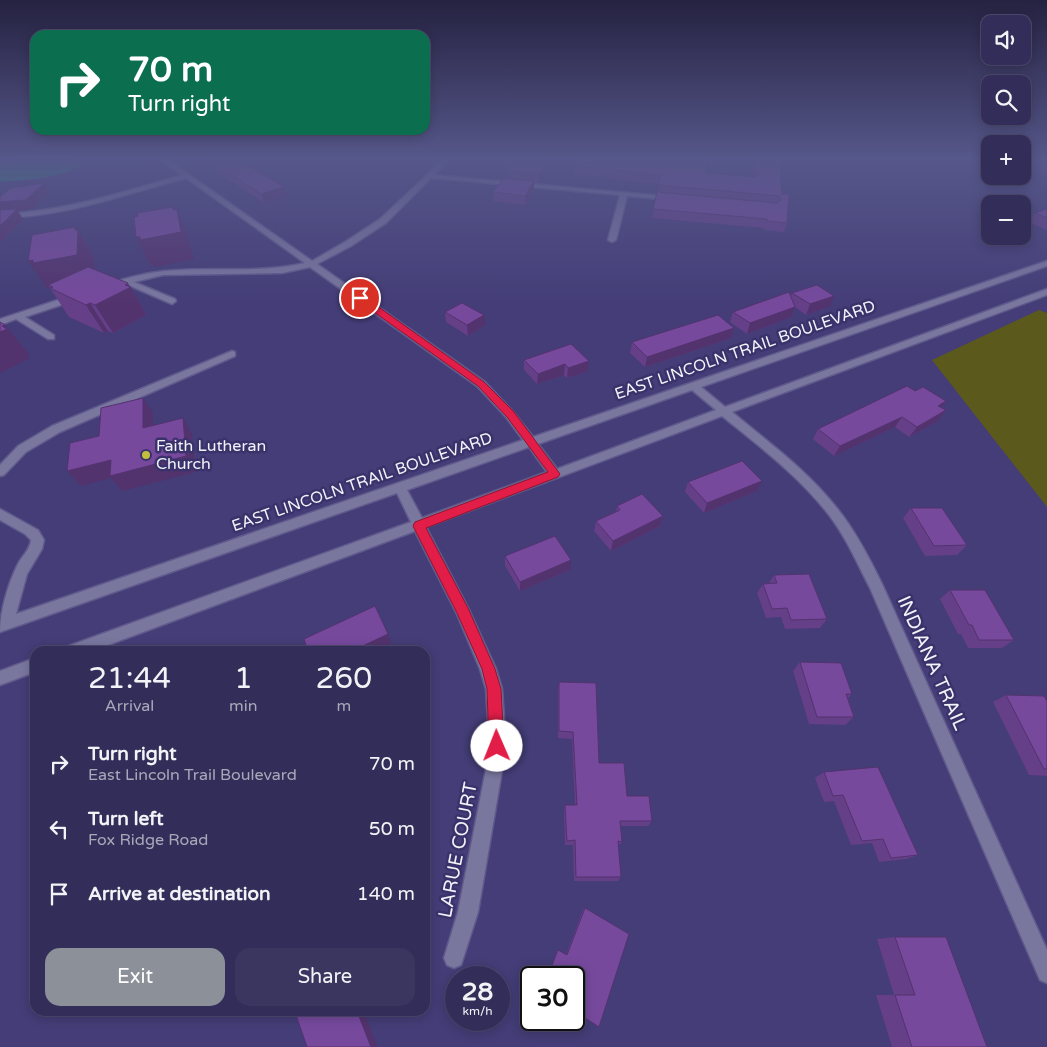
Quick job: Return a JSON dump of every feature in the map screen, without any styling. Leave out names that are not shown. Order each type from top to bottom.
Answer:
[{"type":"street","points":[[0,216],[37,214],[77,206]]},
{"type":"street","points":[[228,206],[481,384],[496,399],[555,474]]},
{"type":"street","points":[[99,290],[126,281],[184,272],[282,271],[311,264],[348,244],[383,221],[398,206]]},
{"type":"street","points":[[612,240],[621,206]]},
{"type":"street","name":"EAST LINCOLN TRAIL BOULEVARD","points":[[3,624],[1047,263]]},
{"type":"street","points":[[126,281],[172,301]]},
{"type":"street","points":[[88,646],[419,526],[722,411],[1047,292]]},
{"type":"street","points":[[0,322],[81,296]]},
{"type":"street","points":[[18,316],[51,337]]},
{"type":"street","points":[[0,472],[22,449],[56,429],[232,354]]},
{"type":"street","name":"INDIANA TRAIL","points":[[694,386],[797,472],[834,512],[849,535],[876,586],[1047,973]]},
{"type":"street","name":"LARUE COURT","points":[[400,488],[463,612],[488,669],[494,689],[497,734],[496,759],[468,912],[454,958]]},
{"type":"street","points":[[0,514],[30,531],[36,536],[37,543],[34,551],[23,566],[3,624]]},
{"type":"street","points":[[0,678],[30,668]]},
{"type":"shaded area","points":[[1039,310],[1047,313],[1047,507],[932,360]]},
{"type":"building","points":[[654,206],[788,206],[787,223],[767,221],[767,219],[653,209]]},
{"type":"building","points":[[173,207],[173,210],[177,209],[181,232],[140,240],[140,237],[136,237],[134,217],[138,216],[137,213]]},
{"type":"building","points":[[17,209],[0,226],[0,210]]},
{"type":"building","points":[[1047,209],[1047,218],[1035,213]]},
{"type":"building","points":[[75,227],[75,230],[78,230],[77,255],[33,263],[33,260],[28,261],[32,235]]},
{"type":"building","points":[[88,267],[128,283],[125,285],[131,287],[95,305],[90,303],[86,305],[50,288],[53,287],[48,285]]},
{"type":"building","points":[[817,285],[834,296],[810,304],[792,293]]},
{"type":"building","points":[[789,292],[795,307],[750,323],[733,312]]},
{"type":"building","points":[[462,303],[484,315],[467,325],[445,312]]},
{"type":"building","points":[[718,315],[734,328],[647,357],[632,342]]},
{"type":"building","points":[[0,322],[7,329],[0,332]]},
{"type":"building","points":[[571,344],[589,361],[568,368],[565,364],[538,374],[524,360]]},
{"type":"building","points":[[907,386],[915,391],[923,387],[946,401],[938,406],[946,410],[917,427],[902,417],[840,446],[818,429]]},
{"type":"building","points":[[143,398],[143,428],[183,418],[186,456],[110,476],[111,460],[67,471],[70,443],[99,436],[101,408]]},
{"type":"building","points":[[742,461],[762,481],[707,503],[688,482]]},
{"type":"building","points":[[642,494],[663,516],[613,541],[596,521],[620,510],[617,506]]},
{"type":"building","points":[[911,508],[942,508],[967,545],[934,546]]},
{"type":"building","points":[[555,536],[571,560],[520,582],[505,556]]},
{"type":"building","points":[[809,574],[827,619],[791,620],[787,608],[772,609],[763,584],[777,583],[774,575]]},
{"type":"building","points":[[950,590],[985,590],[1014,640],[979,640]]},
{"type":"building","points":[[375,606],[388,634],[363,646],[306,646],[304,639]]},
{"type":"building","points":[[800,662],[841,663],[852,694],[846,694],[854,717],[817,717]]},
{"type":"building","points":[[559,682],[596,683],[599,763],[624,763],[627,796],[649,796],[652,821],[620,821],[622,842],[618,841],[621,877],[576,877],[575,840],[567,841],[565,805],[577,805],[573,732],[559,731]]},
{"type":"building","points":[[1006,695],[1044,696],[1047,701],[1047,769],[1044,769]]},
{"type":"building","points":[[878,767],[918,855],[891,858],[883,839],[862,841],[843,795],[833,796],[824,772]]},
{"type":"building","points":[[585,908],[629,934],[599,1027],[585,1018],[585,966],[552,966],[558,950],[567,955]]},
{"type":"building","points":[[895,937],[946,937],[987,1047],[912,1047],[895,995],[915,995]]},
{"type":"building","points":[[296,1016],[359,1016],[371,1047],[307,1047]]},
{"type":"place","name":"Faith Lutheran Church","points":[[146,455]]},
{"type":"route","points":[[360,298],[481,384],[510,415],[555,474],[419,526],[463,612],[488,669],[494,689],[497,746]]}]
